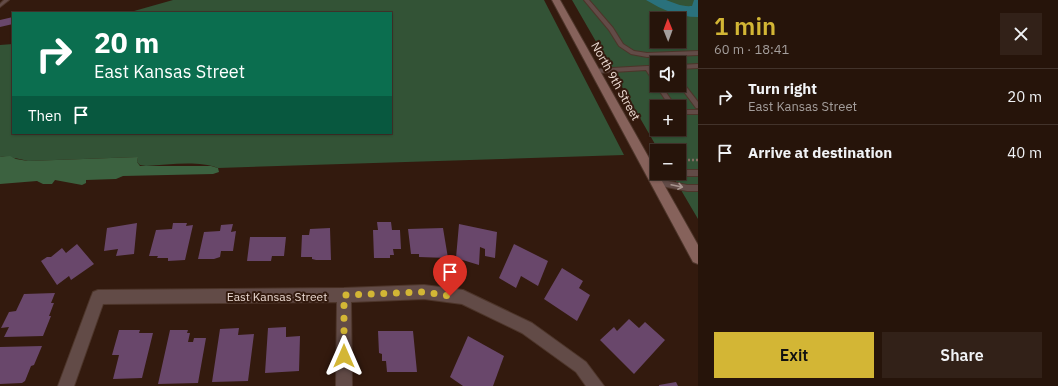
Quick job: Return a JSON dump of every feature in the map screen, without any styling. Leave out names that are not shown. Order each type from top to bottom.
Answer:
[{"type":"main road","name":"North 9th Street","points":[[556,0],[698,258]]},
{"type":"street","name":"East Kansas Street","points":[[66,386],[98,297],[344,295],[424,292],[463,297],[527,328],[581,367],[596,386]]},
{"type":"street","points":[[344,295],[344,386]]},
{"type":"lane","points":[[0,6],[8,0]]},
{"type":"lane","points":[[586,0],[611,29],[621,45],[633,53],[647,55],[698,53]]},
{"type":"lane","points":[[686,67],[698,66]]},
{"type":"lane","points":[[596,71],[647,68],[650,72]]},
{"type":"lane","points":[[686,90],[698,106]]},
{"type":"lane","points":[[686,112],[698,112]]},
{"type":"lane","points":[[656,182],[686,173],[698,173]]},
{"type":"lane","points":[[656,182],[687,188],[698,188]]},
{"type":"path","points":[[686,160],[698,160]]},
{"type":"green space","points":[[173,0],[544,0],[624,155],[218,168],[201,164],[146,166],[140,165],[137,162],[138,157],[28,161],[11,157],[0,157],[0,45],[12,44],[12,134],[392,134],[392,12],[131,12]]},
{"type":"green space","points":[[572,0],[698,0],[698,219],[675,180],[686,180],[686,144],[655,144],[650,136],[686,136],[686,100],[650,100],[650,135]]},
{"type":"green space","points":[[10,156],[16,159],[28,161],[138,157],[137,162],[140,166],[211,166],[218,168],[219,172],[213,174],[123,176],[116,179],[86,180],[86,183],[82,185],[55,180],[52,184],[43,184],[37,181],[0,184],[0,157]]},
{"type":"water","points":[[646,0],[666,0],[685,6],[692,6],[694,0],[698,0],[698,17],[686,16],[686,12],[671,12]]},
{"type":"building","points":[[12,17],[12,24],[0,27],[0,20]]},
{"type":"building","points":[[377,222],[391,222],[392,230],[400,230],[401,249],[393,249],[394,255],[390,255],[390,258],[374,258],[373,230],[378,230]]},
{"type":"building","points":[[137,223],[134,254],[116,256],[118,249],[104,251],[107,228]]},
{"type":"building","points":[[173,223],[187,223],[186,226],[193,225],[185,260],[168,261],[168,258],[149,256],[156,230],[172,229]]},
{"type":"building","points":[[233,224],[231,232],[236,231],[233,251],[221,251],[220,257],[214,259],[198,259],[204,232],[220,231],[221,225]]},
{"type":"building","points":[[459,224],[497,232],[495,258],[485,256],[485,249],[480,247],[479,265],[456,258]]},
{"type":"building","points":[[330,228],[331,260],[316,260],[312,259],[312,257],[301,257],[302,235],[309,235],[310,229]]},
{"type":"building","points":[[443,228],[448,258],[419,257],[419,254],[411,254],[408,229]]},
{"type":"building","points":[[250,237],[286,237],[284,256],[272,256],[271,261],[247,261]]},
{"type":"building","points":[[77,244],[94,264],[71,280],[69,276],[57,285],[41,261],[47,257],[51,257],[62,248],[66,253]]},
{"type":"building","points":[[514,244],[548,261],[538,286],[521,276],[516,288],[499,278]]},
{"type":"building","points":[[562,268],[583,281],[579,288],[590,295],[577,321],[544,299]]},
{"type":"building","points":[[55,293],[51,303],[54,303],[49,316],[51,316],[43,336],[4,337],[9,327],[1,328],[9,312],[16,311],[24,294]]},
{"type":"building","points":[[629,319],[639,328],[645,322],[665,340],[634,374],[600,340],[614,327],[617,331]]},
{"type":"building","points":[[286,327],[286,337],[300,336],[299,371],[265,373],[268,328]]},
{"type":"building","points":[[239,328],[238,335],[254,334],[248,381],[212,382],[220,329]]},
{"type":"building","points":[[119,330],[140,330],[139,333],[153,333],[142,378],[113,379],[119,355],[112,355]]},
{"type":"building","points":[[170,330],[188,330],[187,333],[190,333],[188,342],[193,342],[194,338],[206,338],[198,383],[158,384]]},
{"type":"building","points":[[378,331],[413,331],[417,372],[387,372],[386,361],[382,361],[382,354],[379,353]]},
{"type":"building","points":[[468,336],[504,356],[493,386],[463,386],[450,377]]},
{"type":"building","points":[[42,346],[25,381],[22,383],[0,384],[0,347]]},
{"type":"building","points":[[676,382],[678,386],[659,386],[659,385]]},
{"type":"route","points":[[344,356],[344,295],[424,292],[450,296]]}]
